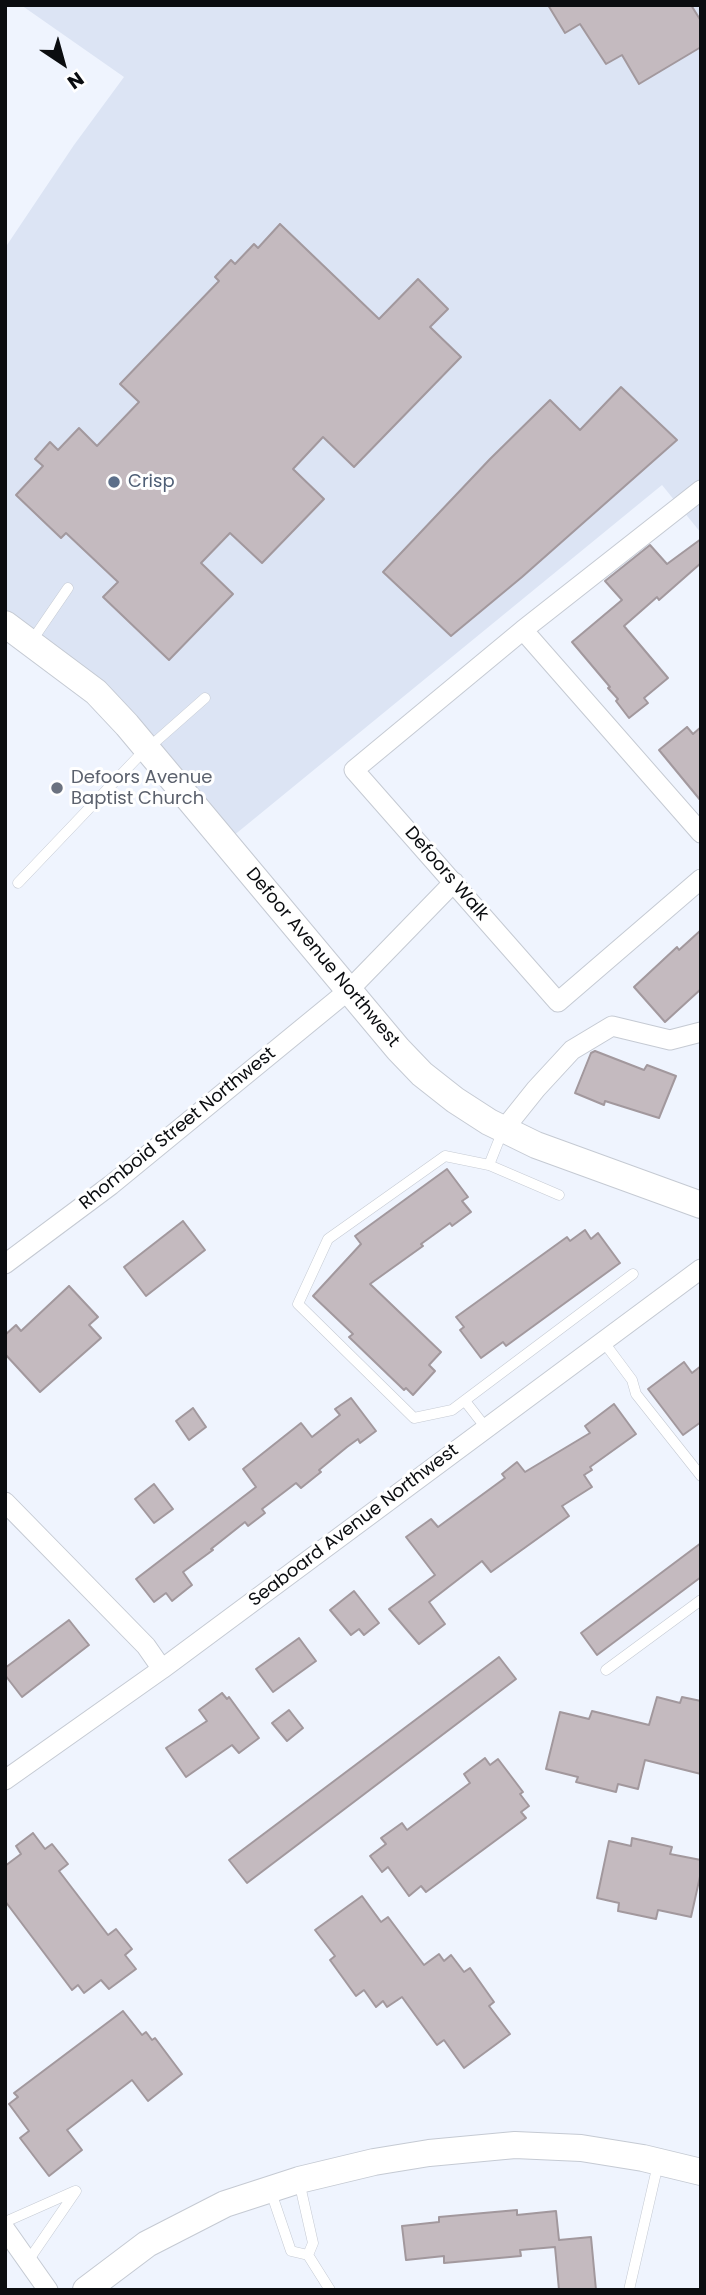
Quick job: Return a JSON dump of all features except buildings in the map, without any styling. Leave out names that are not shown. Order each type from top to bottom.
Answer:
[{"type":"street","name":"Defoors Walk","points":[[701,490],[523,630],[354,769],[558,1002],[701,879]]},
{"type":"street","name":"Defoor Avenue Northwest","points":[[5,624],[96,692],[147,748],[398,1049],[422,1074],[454,1100],[504,1129],[536,1144],[701,1205]]},
{"type":"street","points":[[523,630],[701,833]]},
{"type":"street","name":"Rhomboid Street Northwest","points":[[5,1264],[111,1185],[349,990],[453,882]]},
{"type":"street","points":[[504,1129],[536,1088],[572,1050],[612,1026],[670,1040],[701,1032]]},
{"type":"street","name":"Seaboard Avenue Northwest","points":[[5,1780],[162,1669],[701,1269]]},
{"type":"street","points":[[5,1502],[146,1646],[162,1669]]},
{"type":"street","points":[[86,2290],[147,2245],[225,2204],[299,2180],[374,2162],[429,2153],[515,2145],[581,2148],[701,2172]]},
{"type":"street","points":[[5,2229],[48,2290]]},
{"type":"lane","points":[[31,643],[68,588]]},
{"type":"lane","points":[[18,883],[147,748],[205,698]]},
{"type":"lane","points":[[489,1165],[504,1129]]},
{"type":"lane","points":[[559,1195],[489,1165],[445,1156],[328,1239],[298,1304],[414,1418],[452,1410],[633,1274]]},
{"type":"lane","points":[[603,1341],[632,1380],[636,1394],[701,1476]]},
{"type":"lane","points":[[465,1401],[486,1428]]},
{"type":"lane","points":[[606,1670],[701,1600]]},
{"type":"lane","points":[[629,2290],[659,2162]]},
{"type":"lane","points":[[299,2180],[313,2243],[308,2255]]},
{"type":"lane","points":[[271,2189],[291,2251],[308,2255],[330,2290]]},
{"type":"lane","points":[[5,2222],[76,2191],[28,2261]]},
{"type":"shaded area","points":[[21,5],[701,5],[701,533],[662,485],[227,841],[96,692],[5,626],[5,248],[74,145],[124,77]]},
{"type":"place","name":"Crisp","points":[[114,482]]},
{"type":"place","name":"Defoors Avenue Baptist Church","points":[[57,788]]}]
